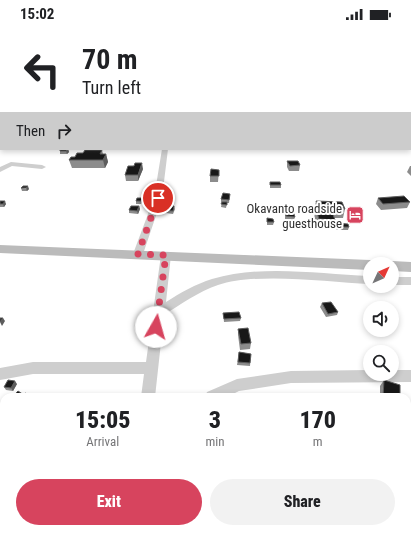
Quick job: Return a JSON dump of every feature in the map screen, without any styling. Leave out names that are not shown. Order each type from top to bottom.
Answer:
[{"type":"main road","points":[[0,250],[166,255],[363,265]]},
{"type":"main road","points":[[399,266],[411,267]]},
{"type":"street","points":[[138,254],[158,198],[165,150]]},
{"type":"street","points":[[0,170],[11,164],[42,167]]},
{"type":"street","points":[[148,393],[166,255]]},
{"type":"street","points":[[158,313],[196,290],[223,280],[268,277],[363,280]]},
{"type":"street","points":[[399,281],[411,281]]},
{"type":"street","points":[[0,374],[33,368],[151,368]]},
{"type":"street","points":[[220,393],[237,385],[291,377],[411,376]]},
{"type":"building","points":[[85,150],[102,150],[100,154],[106,154],[103,160],[69,160],[71,157],[75,157],[77,153],[83,153]]},
{"type":"building","points":[[287,161],[298,161],[300,165],[290,166]]},
{"type":"building","points":[[135,163],[142,163],[138,175],[125,175],[128,166],[134,166]]},
{"type":"building","points":[[211,169],[219,170],[219,176],[210,176]]},
{"type":"building","points":[[270,182],[280,182],[281,185],[270,185]]},
{"type":"building","points":[[223,193],[230,194],[229,200],[221,199]]},
{"type":"building","points":[[404,196],[410,202],[383,204],[378,198]]},
{"type":"building","points":[[137,198],[142,198],[141,201],[136,201]]},
{"type":"building","points":[[0,201],[5,201],[3,204],[0,204]]},
{"type":"building","points":[[316,201],[342,202],[345,209],[331,209],[335,220],[319,219],[316,209],[319,209]]},
{"type":"building","points":[[222,202],[227,202],[227,205],[221,204]]},
{"type":"building","points":[[168,205],[174,206],[173,211],[166,210]]},
{"type":"building","points":[[131,206],[139,206],[137,211],[129,210]]},
{"type":"building","points":[[285,211],[293,211],[295,217],[286,216]]},
{"type":"building","points":[[267,218],[273,219],[274,222],[267,222]]},
{"type":"building","points":[[336,223],[348,224],[349,227],[338,227]]},
{"type":"building","points":[[331,302],[338,312],[328,314],[322,303]]},
{"type":"building","points":[[239,312],[241,318],[224,319],[223,313]]},
{"type":"building","points":[[248,328],[251,343],[241,344],[238,329]]},
{"type":"building","points":[[239,352],[251,354],[250,363],[238,362]]},
{"type":"building","points":[[8,380],[15,381],[11,388],[4,387]]},
{"type":"building","points":[[384,381],[400,385],[400,393],[383,393]]},
{"type":"place","name":"Okavanto roadside guesthouse","points":[[355,215]]},
{"type":"route","points":[[156,327],[166,255],[138,254],[156,208],[158,198]]}]
